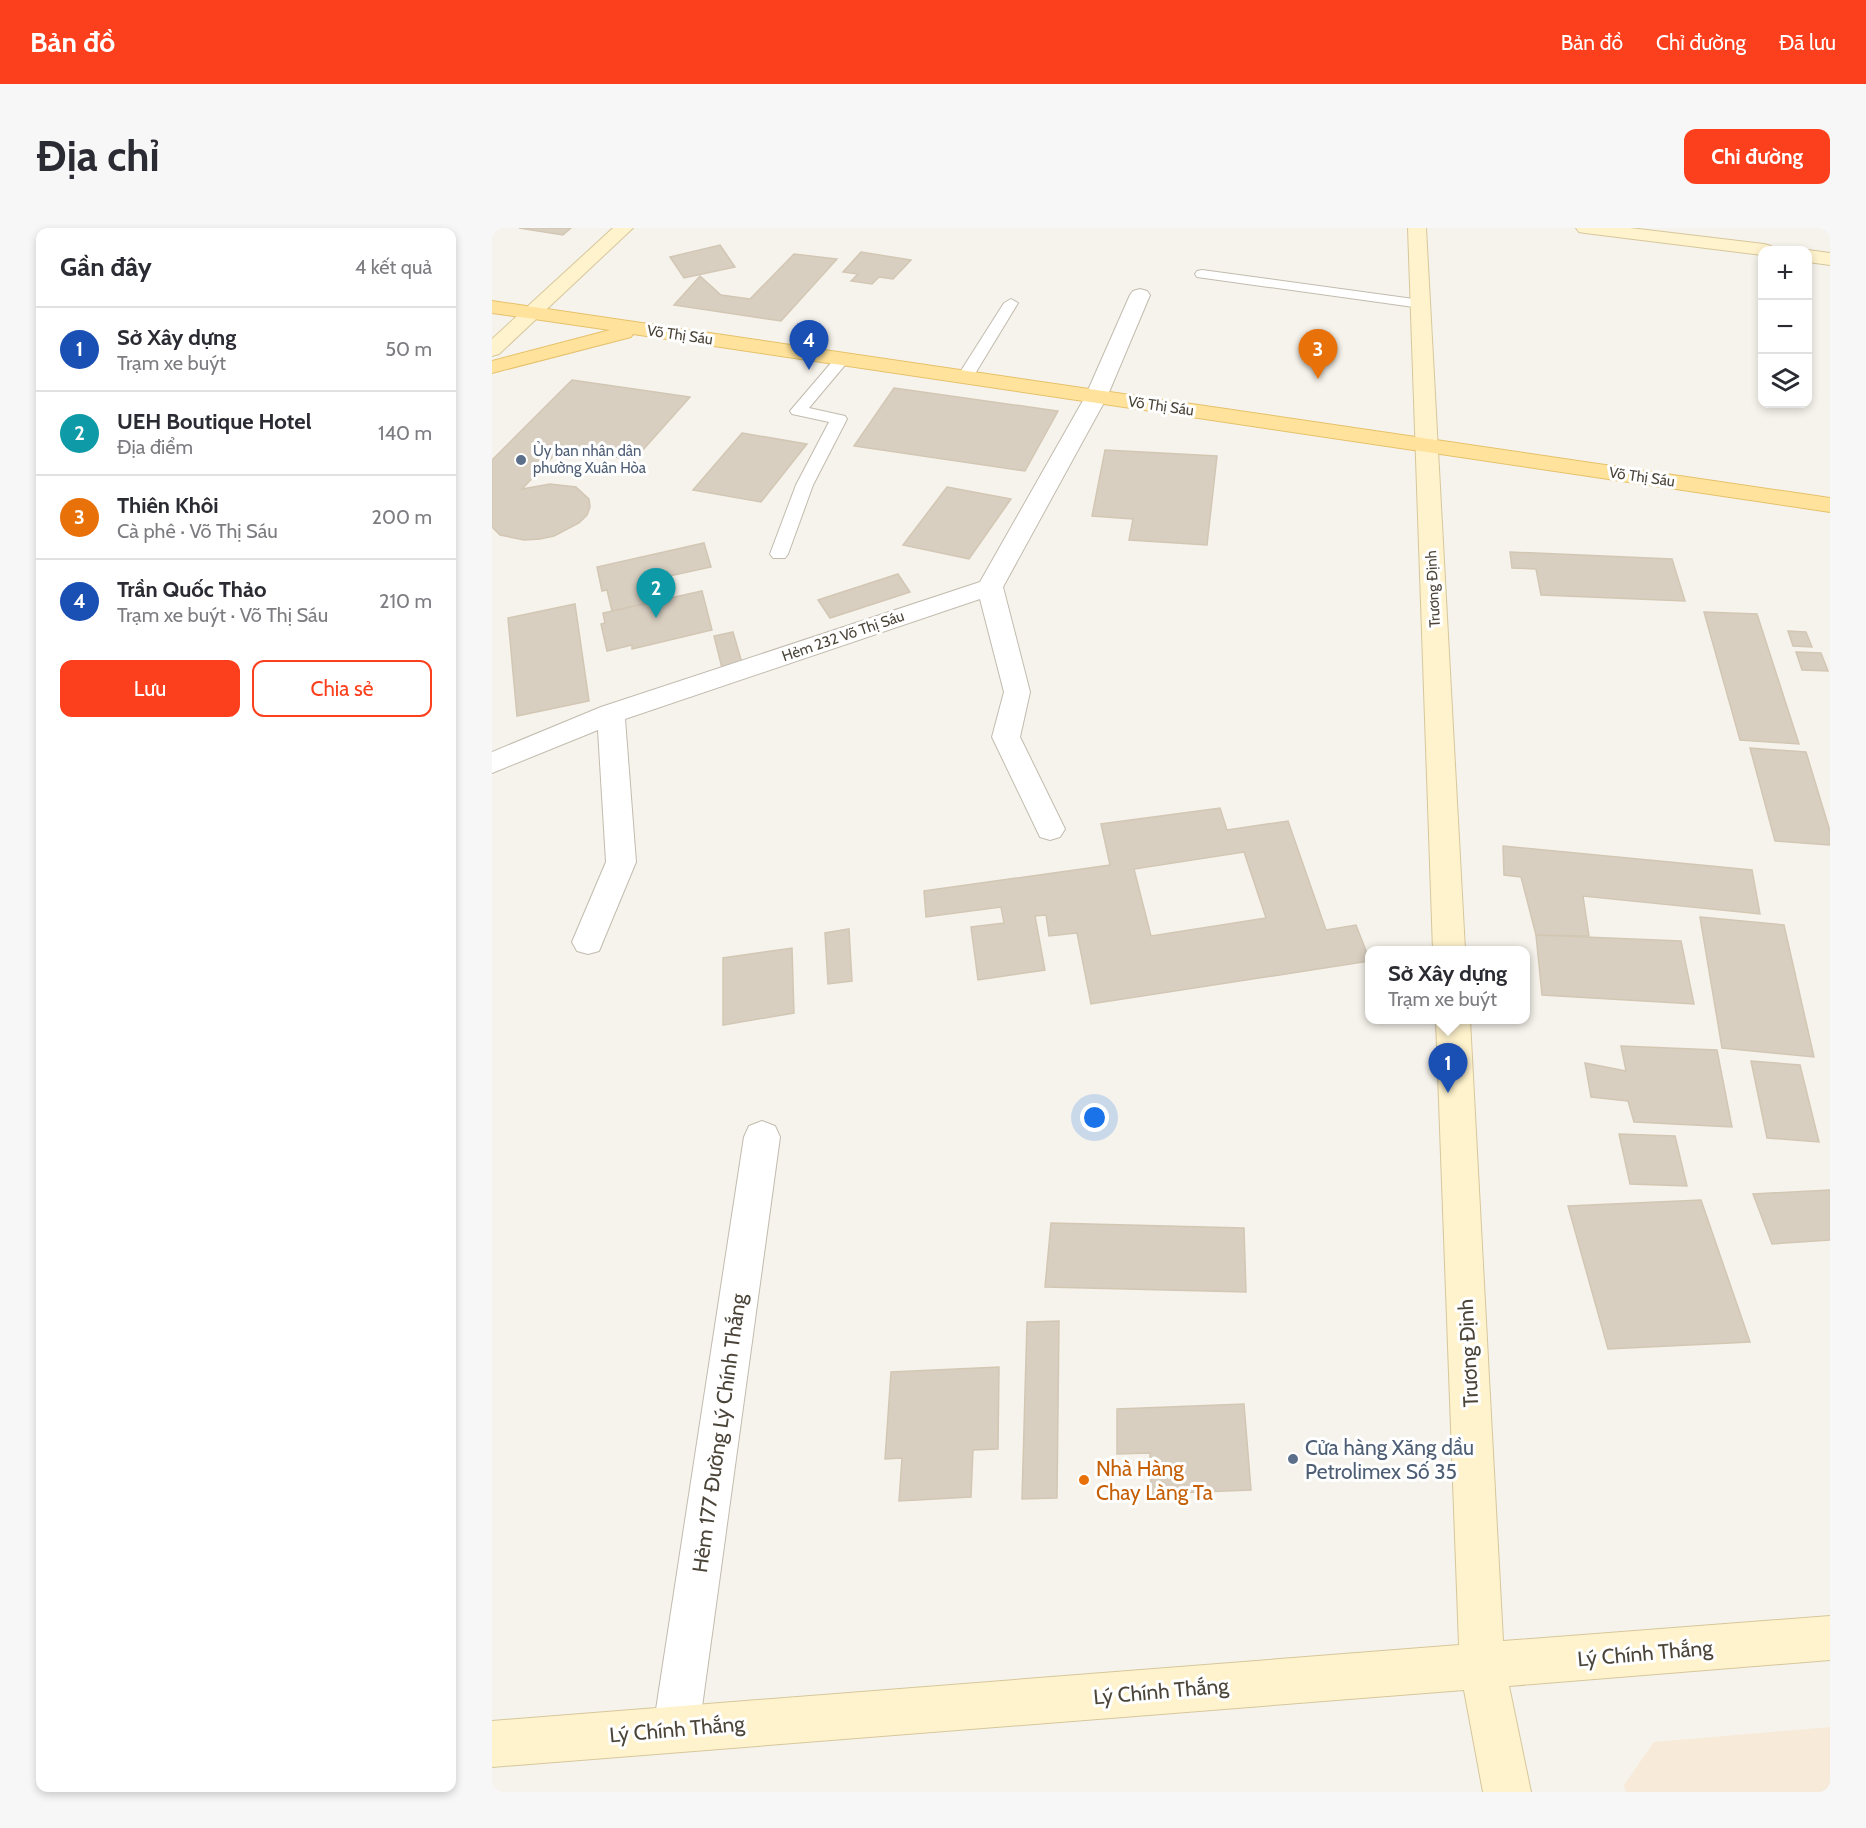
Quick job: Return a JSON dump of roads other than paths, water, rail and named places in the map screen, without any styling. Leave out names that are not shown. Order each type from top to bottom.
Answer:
[{"type":"main road","name":"Võ Thị Sáu","points":[[492,307],[1830,505]]},
{"type":"main road","points":[[492,366],[638,329]]},
{"type":"street","points":[[492,350],[624,228]]},
{"type":"street","name":"Trương Định","points":[[1417,228],[1449,946]]},
{"type":"street","points":[[1584,228],[1758,249]]},
{"type":"street","points":[[1812,257],[1830,259]]},
{"type":"street","points":[[1050,829],[1006,737],[1017,692],[990,587],[1096,397],[1140,295]]},
{"type":"street","name":"Hẻm 232 Võ Thị Sáu","points":[[492,763],[611,714],[990,587]]},
{"type":"street","points":[[588,942],[621,862],[611,714]]},
{"type":"street","name":"Trương Định","points":[[1453,1024],[1482,1666],[1506,1792]]},
{"type":"street","name":"Hẻm 177 Đường Lý Chính Thắng","points":[[676,1729],[762,1137]]},
{"type":"street","name":"Lý Chính Thắng","points":[[492,1744],[1830,1638]]},
{"type":"lane","points":[[1202,274],[1421,304]]},
{"type":"lane","points":[[965,377],[1011,303]]},
{"type":"lane","points":[[779,554],[796,502],[814,468],[817,453],[839,418],[798,411],[842,359]]},
{"type":"place","name":"Trần Quốc Thảo","points":[[809,370]]},
{"type":"place","name":"Thiên Khôi","points":[[1318,379]]},
{"type":"place","name":"Ủy ban nhân dân phường Xuân Hòa","points":[[521,460]]},
{"type":"place","name":"UEH Boutique Hotel","points":[[656,618]]},
{"type":"place","name":"Sở Xây dựng","points":[[1448,1093]]},
{"type":"place","name":"Cửa hàng Xăng dầu Petrolimex Số 35","points":[[1293,1459]]},
{"type":"place","name":"Nhà Hàng Chay Làng Ta","points":[[1084,1480]]}]
